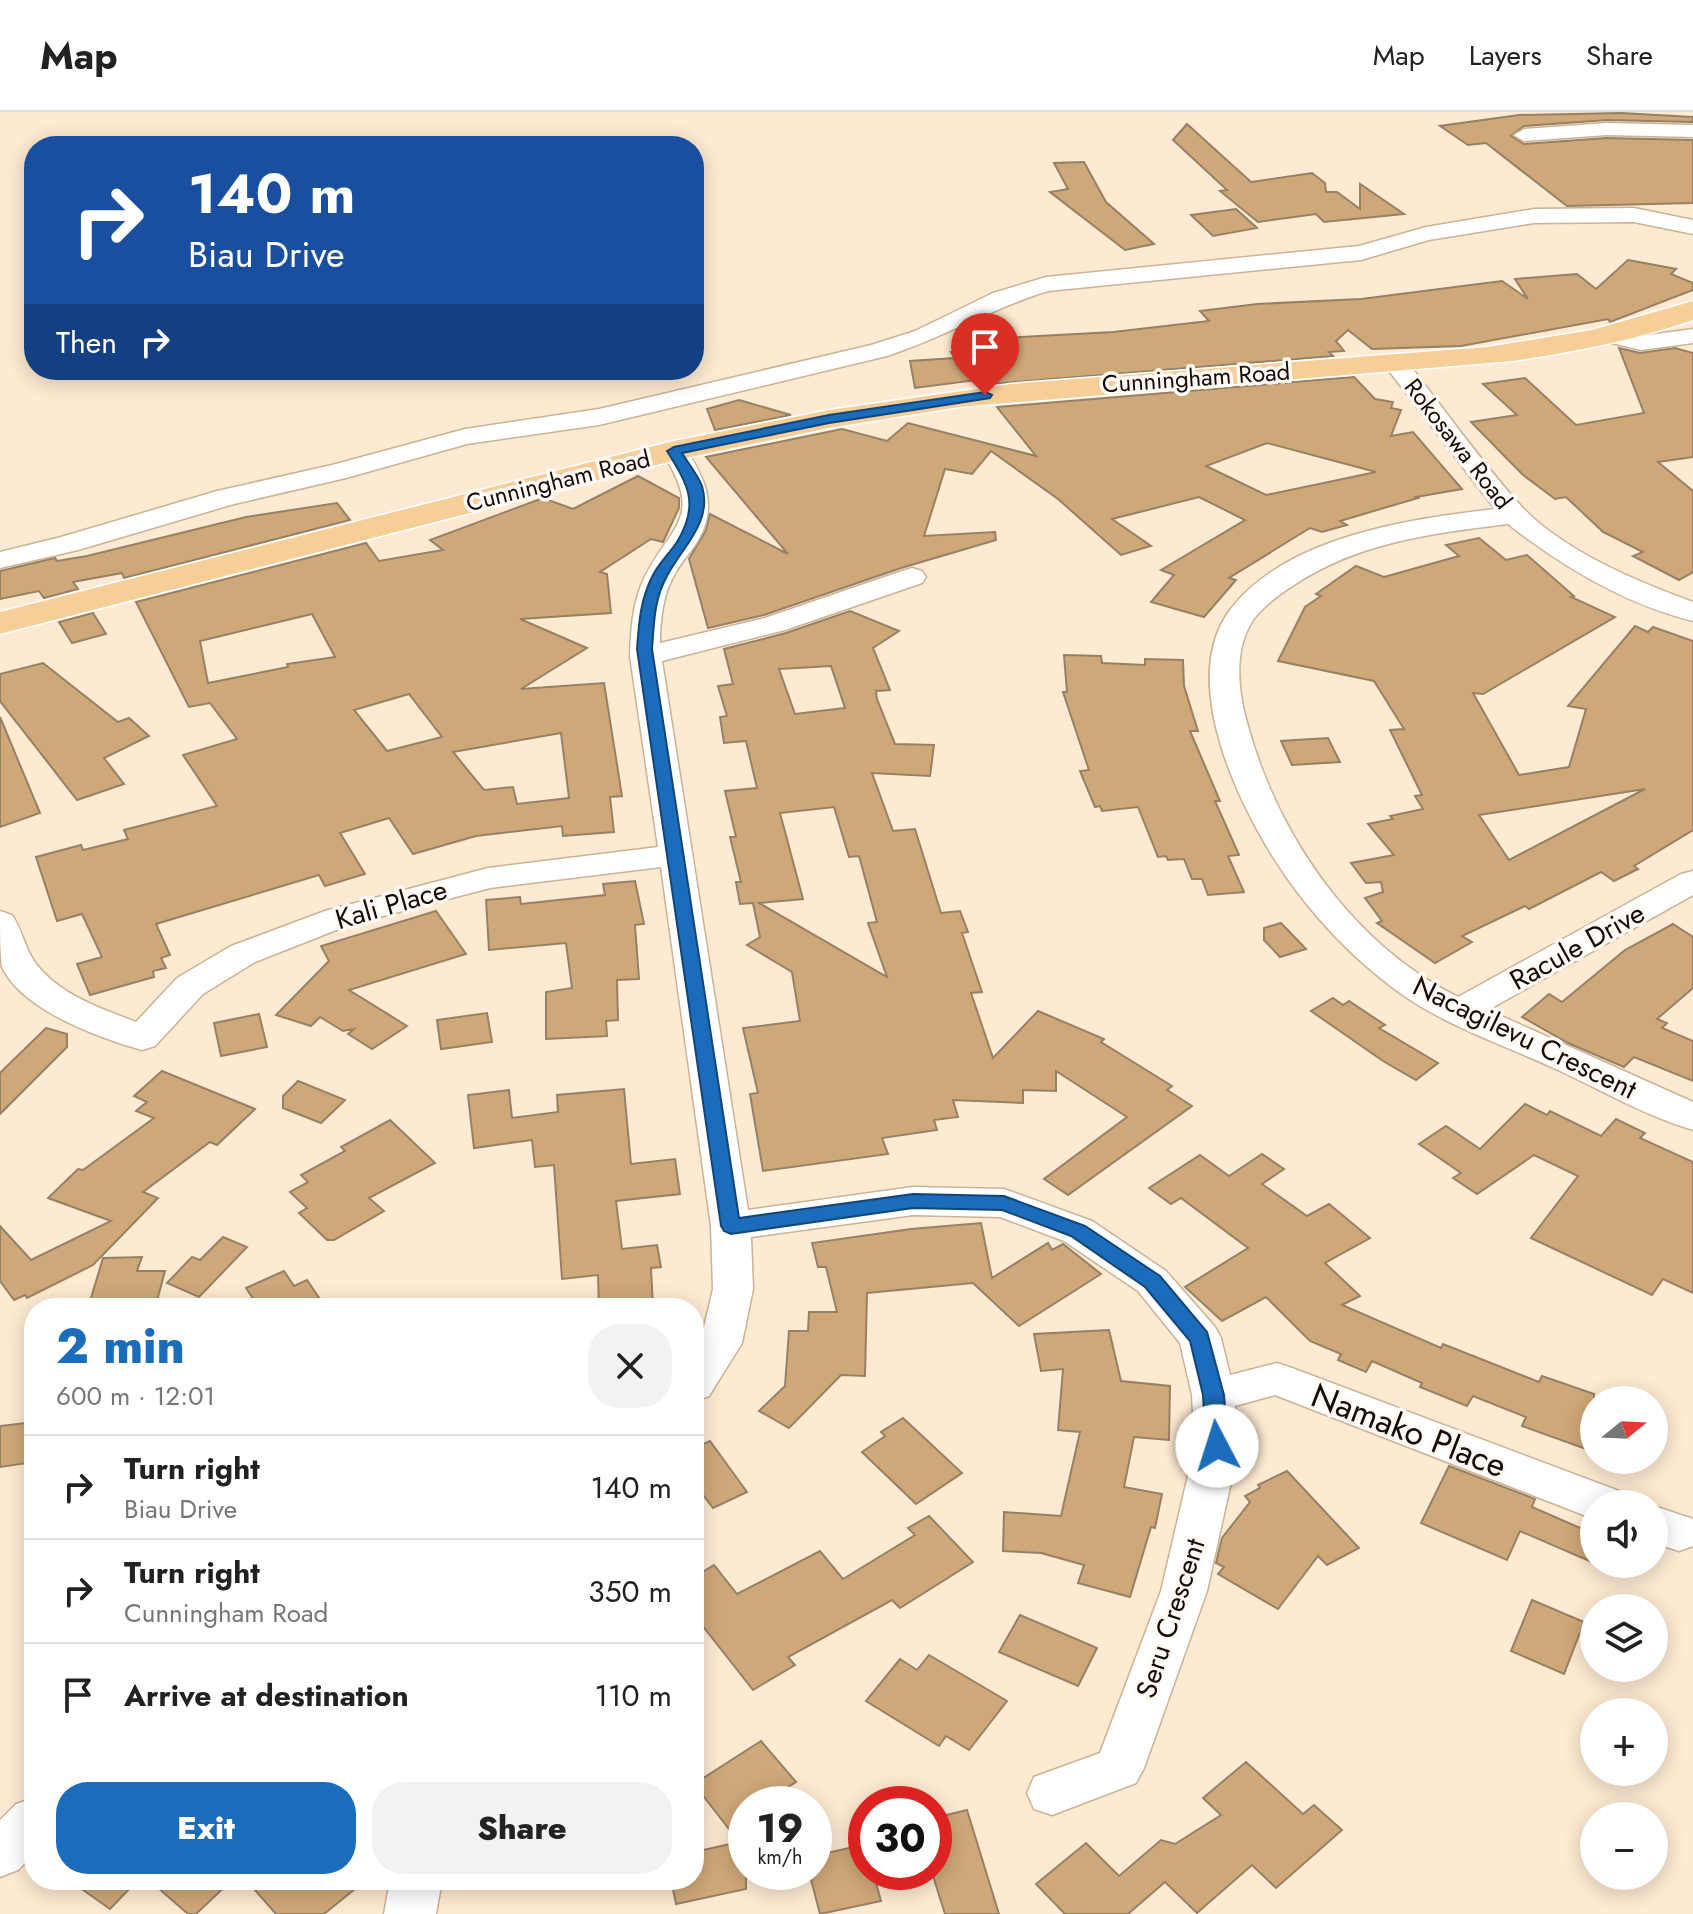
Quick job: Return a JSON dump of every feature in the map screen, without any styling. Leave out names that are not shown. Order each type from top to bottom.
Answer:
[{"type":"main road","name":"Cunningham Road","points":[[0,623],[767,430],[959,398],[1543,349],[1609,335],[1693,310]]},
{"type":"street","points":[[1524,135],[1607,129],[1693,131]]},
{"type":"street","points":[[0,560],[68,544],[227,497],[337,472],[465,437],[599,417],[878,351],[924,336],[1001,298],[1046,284],[1361,253],[1426,234],[1534,216],[1634,215],[1693,227]]},
{"type":"street","points":[[1609,335],[1649,343],[1693,336]]},
{"type":"street","name":"Rokosawa Road","points":[[1395,363],[1514,515],[1559,550],[1638,592],[1693,612]]},
{"type":"street","points":[[674,451],[695,485],[698,510],[685,541],[660,574],[647,606],[645,656],[731,1226],[733,1289],[721,1343],[704,1369]]},
{"type":"street","name":"Nacagilevu Crescent","points":[[1514,515],[1404,529],[1338,548],[1283,580],[1241,615],[1228,640],[1224,665],[1229,723],[1266,816],[1304,879],[1356,941],[1420,991],[1693,1117]]},
{"type":"street","points":[[645,656],[775,624],[912,577]]},
{"type":"street","name":"Kali Place","points":[[0,922],[6,946],[27,981],[60,1003],[142,1038],[190,986],[243,954],[337,918],[488,878],[676,855]]},
{"type":"street","name":"Racule Drive","points":[[1460,1011],[1693,881]]},
{"type":"street","name":"Seru Crescent","points":[[731,1226],[913,1201],[1004,1203],[1078,1231],[1152,1281],[1200,1338],[1213,1395],[1217,1446],[1184,1591],[1119,1768],[1052,1793]]},
{"type":"street","name":"Namako Place","points":[[1213,1395],[1277,1379],[1580,1495]]},
{"type":"street","points":[[0,1854],[24,1830]]},
{"type":"street","points":[[410,1914],[414,1890]]},
{"type":"building","points":[[1621,113],[1693,117],[1693,122],[1607,120],[1524,126],[1511,136],[1524,144],[1607,138],[1693,140],[1693,203],[1567,206],[1486,143],[1468,145],[1440,126],[1519,115]]},
{"type":"building","points":[[1187,124],[1251,182],[1312,173],[1325,183],[1326,192],[1337,192],[1360,209],[1360,184],[1404,214],[1324,222],[1316,214],[1258,222],[1220,191],[1227,190],[1173,140]]},
{"type":"building","points":[[1084,162],[1106,202],[1154,244],[1125,250],[1050,192],[1068,189],[1054,163]]},
{"type":"building","points":[[1236,209],[1257,228],[1213,236],[1191,215]]},
{"type":"building","points":[[1628,260],[1676,269],[1671,274],[1693,283],[1693,290],[1610,322],[1608,319],[1461,346],[1372,349],[1348,330],[1336,341],[1344,351],[1329,352],[1333,356],[980,385],[976,380],[915,388],[910,361],[955,358],[951,352],[989,348],[984,339],[1113,332],[1209,321],[1200,311],[1257,304],[1361,299],[1502,281],[1528,299],[1515,279],[1577,274],[1596,289]]},
{"type":"building","points":[[1619,348],[1640,353],[1675,348],[1693,353],[1693,457],[1658,462],[1693,491],[1693,572],[1679,580],[1633,556],[1643,552],[1603,532],[1566,497],[1555,499],[1523,475],[1471,422],[1517,415],[1483,384],[1525,378],[1576,425],[1644,413]]},
{"type":"building","points":[[1354,377],[1375,399],[1393,402],[1391,408],[1401,410],[1391,436],[1413,432],[1462,489],[1416,497],[1340,521],[1347,525],[1322,532],[1310,528],[1229,578],[1236,580],[1204,617],[1151,602],[1174,575],[1161,570],[1245,520],[1199,497],[1112,519],[1151,546],[1121,555],[1058,499],[991,451],[972,474],[945,469],[924,536],[995,532],[996,540],[901,568],[764,615],[708,628],[689,559],[706,530],[710,514],[788,554],[706,457],[842,429],[887,441],[908,423],[1036,456],[997,407]],"holes":[[[1267,443],[1376,472],[1266,495],[1206,466]]]},
{"type":"building","points":[[739,400],[791,415],[715,430],[707,409]]},
{"type":"building","points":[[638,476],[679,498],[679,508],[663,542],[651,539],[600,572],[607,574],[611,613],[520,619],[587,648],[521,689],[604,683],[622,796],[610,797],[614,832],[563,836],[562,826],[476,836],[413,854],[389,818],[340,833],[365,874],[325,886],[319,875],[156,924],[170,955],[161,958],[166,968],[153,971],[154,977],[90,995],[77,964],[102,957],[82,914],[57,921],[36,857],[81,845],[83,850],[128,839],[124,830],[217,806],[183,755],[237,739],[210,703],[189,707],[136,602],[366,543],[379,561],[443,550],[430,540],[543,498],[573,509]],"holes":[[[312,614],[335,657],[287,664],[288,667],[208,683],[200,641]],[[409,694],[442,737],[387,751],[354,710]],[[561,733],[569,798],[517,804],[513,787],[484,790],[453,752]]]},
{"type":"building","points":[[337,503],[350,520],[124,578],[122,573],[73,582],[78,589],[44,598],[39,591],[0,599],[0,571],[55,558],[57,561],[87,556],[246,517]]},
{"type":"building","points":[[1479,538],[1506,560],[1527,555],[1574,596],[1571,597],[1615,617],[1483,694],[1473,693],[1519,775],[1569,767],[1586,709],[1568,706],[1635,626],[1648,632],[1653,627],[1693,641],[1693,830],[1634,866],[1638,869],[1614,881],[1601,872],[1529,909],[1525,906],[1462,936],[1472,942],[1435,963],[1377,923],[1382,921],[1365,898],[1383,892],[1381,882],[1366,883],[1351,863],[1394,855],[1368,824],[1423,809],[1415,796],[1422,795],[1390,730],[1404,729],[1374,681],[1278,661],[1305,607],[1321,596],[1316,594],[1356,566],[1384,577],[1459,556],[1446,545]],"holes":[[[1645,789],[1509,860],[1479,815]]]},
{"type":"building","points":[[850,611],[899,631],[873,648],[890,690],[876,691],[877,699],[895,744],[934,745],[930,776],[872,773],[893,831],[915,829],[941,913],[960,911],[968,932],[962,933],[982,992],[971,993],[993,1058],[1038,1011],[1104,1039],[1101,1042],[1172,1086],[1167,1090],[1192,1106],[1068,1195],[1044,1179],[1127,1117],[1056,1071],[1056,1091],[1023,1090],[1023,1103],[953,1100],[958,1117],[934,1120],[937,1130],[882,1138],[888,1154],[763,1171],[750,1094],[758,1093],[743,1028],[800,1021],[792,972],[747,945],[760,937],[753,903],[740,904],[736,882],[741,882],[730,837],[736,837],[725,791],[757,788],[746,741],[724,743],[720,717],[727,716],[718,686],[733,684],[724,649],[786,633]],"holes":[[[831,666],[845,708],[795,714],[779,669]],[[834,807],[849,857],[859,856],[877,922],[868,923],[887,977],[759,903],[803,899],[780,813]]]},
{"type":"building","points":[[93,613],[106,634],[72,643],[59,622]]},
{"type":"building","points":[[1064,655],[1101,656],[1102,663],[1145,665],[1145,659],[1183,660],[1184,686],[1198,731],[1190,731],[1220,801],[1215,801],[1239,855],[1228,856],[1244,892],[1208,895],[1202,879],[1192,879],[1184,859],[1158,857],[1138,807],[1102,811],[1100,806],[1095,807],[1080,771],[1089,770],[1063,692],[1067,692]]},
{"type":"building","points":[[43,663],[118,722],[129,718],[149,736],[104,758],[124,784],[77,800],[0,701],[0,674]]},
{"type":"building","points":[[0,717],[40,813],[0,827]]},
{"type":"building","points":[[1328,738],[1340,762],[1292,765],[1281,741]]},
{"type":"building","points":[[635,881],[644,924],[635,925],[639,979],[617,980],[618,1020],[606,1021],[607,1036],[546,1039],[546,992],[572,988],[566,943],[489,950],[486,900],[520,897],[521,904],[605,895],[603,884]]},
{"type":"building","points":[[436,911],[466,954],[349,990],[407,1026],[372,1049],[348,1034],[354,1029],[343,1031],[320,1017],[311,1026],[276,1015],[329,961],[321,946]]},
{"type":"building","points":[[1281,923],[1306,949],[1280,957],[1264,940],[1264,928]]},
{"type":"building","points":[[1673,924],[1693,937],[1693,988],[1657,1019],[1667,1023],[1662,1028],[1693,1041],[1693,1081],[1634,1057],[1624,1067],[1568,1043],[1522,1017],[1549,994],[1562,1002],[1625,950]]},
{"type":"building","points":[[1333,998],[1343,1005],[1349,1001],[1385,1025],[1379,1028],[1438,1063],[1416,1080],[1383,1061],[1311,1011]]},
{"type":"building","points":[[487,1013],[492,1042],[441,1049],[437,1020]]},
{"type":"building","points":[[259,1014],[267,1047],[221,1056],[214,1023]]},
{"type":"building","points":[[46,1028],[67,1034],[67,1047],[0,1114],[0,1073]]},
{"type":"building","points":[[162,1071],[255,1109],[217,1145],[210,1142],[143,1192],[158,1198],[93,1265],[27,1298],[25,1295],[14,1300],[0,1281],[0,1226],[31,1260],[111,1221],[48,1198],[78,1169],[83,1170],[154,1118],[136,1111],[147,1102],[134,1096]]},
{"type":"building","points":[[298,1081],[345,1100],[321,1123],[283,1108],[283,1096]]},
{"type":"building","points":[[624,1089],[631,1164],[675,1159],[680,1194],[616,1201],[622,1249],[657,1245],[661,1267],[651,1268],[652,1298],[599,1298],[598,1275],[562,1279],[554,1165],[535,1167],[532,1140],[474,1148],[468,1095],[509,1090],[512,1118],[558,1112],[557,1095]]},
{"type":"building","points":[[1525,1104],[1547,1115],[1550,1111],[1601,1136],[1616,1119],[1645,1133],[1640,1138],[1693,1162],[1693,1293],[1663,1279],[1652,1295],[1531,1238],[1578,1176],[1534,1155],[1477,1194],[1453,1178],[1461,1173],[1419,1144],[1446,1126],[1480,1149]]},
{"type":"building","points":[[390,1120],[435,1163],[369,1198],[384,1211],[334,1240],[327,1240],[299,1213],[307,1208],[290,1192],[308,1182],[301,1175],[345,1151],[341,1147]]},
{"type":"building","points":[[1262,1154],[1284,1169],[1262,1184],[1307,1216],[1329,1204],[1370,1238],[1325,1263],[1360,1296],[1342,1305],[1441,1348],[1443,1344],[1539,1382],[1542,1376],[1580,1389],[1580,1447],[1522,1426],[1526,1417],[1473,1396],[1467,1406],[1420,1387],[1422,1383],[1372,1361],[1366,1372],[1338,1360],[1341,1354],[1310,1341],[1266,1297],[1222,1321],[1185,1287],[1248,1248],[1181,1198],[1171,1204],[1149,1188],[1200,1155],[1229,1176]]},
{"type":"building","points":[[981,1223],[992,1278],[1048,1243],[1052,1250],[1063,1244],[1101,1274],[1019,1326],[973,1283],[867,1293],[865,1376],[841,1375],[789,1428],[759,1411],[785,1386],[789,1331],[808,1331],[809,1312],[837,1312],[826,1267],[818,1267],[812,1243]]},
{"type":"building","points":[[223,1237],[247,1247],[199,1297],[167,1283],[192,1257],[200,1260]]},
{"type":"building","points":[[142,1257],[137,1271],[165,1271],[158,1298],[91,1298],[103,1258]]},
{"type":"building","points":[[284,1271],[294,1286],[307,1280],[319,1298],[253,1298],[246,1288]]},
{"type":"building","points":[[1109,1330],[1121,1381],[1170,1386],[1169,1440],[1134,1437],[1124,1487],[1162,1494],[1155,1528],[1151,1527],[1130,1597],[1078,1583],[1084,1565],[1041,1553],[1003,1551],[1004,1512],[1061,1516],[1080,1432],[1058,1430],[1063,1369],[1041,1371],[1034,1334]]},
{"type":"building","points":[[903,1418],[962,1473],[916,1504],[862,1452],[885,1436],[881,1432]]},
{"type":"building","points":[[24,1423],[24,1463],[0,1467],[0,1426]]},
{"type":"building","points":[[710,1441],[747,1492],[713,1508],[704,1496],[704,1444]]},
{"type":"building","points":[[1449,1466],[1535,1499],[1532,1507],[1580,1528],[1580,1557],[1520,1531],[1507,1560],[1421,1523]]},
{"type":"building","points":[[1287,1471],[1359,1548],[1327,1565],[1318,1556],[1278,1609],[1218,1574],[1224,1567],[1216,1563],[1222,1538],[1250,1502],[1245,1496],[1260,1488],[1258,1485]]},
{"type":"building","points":[[929,1516],[973,1562],[900,1608],[892,1600],[788,1657],[795,1665],[753,1690],[704,1628],[704,1571],[714,1565],[737,1594],[820,1551],[843,1579],[915,1535],[908,1528]]},
{"type":"building","points":[[1532,1600],[1580,1620],[1580,1632],[1564,1674],[1511,1651]]},
{"type":"building","points":[[1020,1615],[1097,1648],[1078,1686],[999,1652]]},
{"type":"building","points":[[929,1655],[1007,1701],[969,1750],[946,1736],[939,1746],[866,1701],[900,1659],[917,1670]]},
{"type":"building","points":[[761,1741],[796,1782],[790,1786],[728,1786],[728,1828],[704,1797],[704,1778]]},
{"type":"building","points":[[1246,1762],[1303,1814],[1314,1805],[1342,1830],[1276,1888],[1252,1865],[1197,1913],[1165,1882],[1128,1914],[1065,1914],[1036,1884],[1086,1843],[1119,1876],[1161,1840],[1175,1844],[1221,1815],[1203,1798]]},
{"type":"building","points":[[967,1810],[999,1914],[945,1914],[937,1890],[952,1890],[952,1814]]},
{"type":"building","points":[[728,1844],[728,1890],[741,1890],[676,1904],[673,1890],[704,1890],[704,1850]]},
{"type":"building","points":[[848,1848],[848,1890],[878,1890],[881,1901],[820,1914],[814,1890],[832,1890],[832,1852]]},
{"type":"building","points":[[83,1890],[128,1890],[110,1909]]},
{"type":"building","points":[[160,1890],[221,1890],[196,1914],[188,1914]]},
{"type":"building","points":[[255,1890],[354,1890],[324,1914],[276,1914]]},
{"type":"route","points":[[985,395],[767,430],[674,451],[695,485],[698,510],[685,541],[660,574],[647,606],[645,649],[731,1226],[913,1201],[1004,1203],[1078,1231],[1152,1281],[1200,1338],[1213,1395],[1217,1446]]}]
